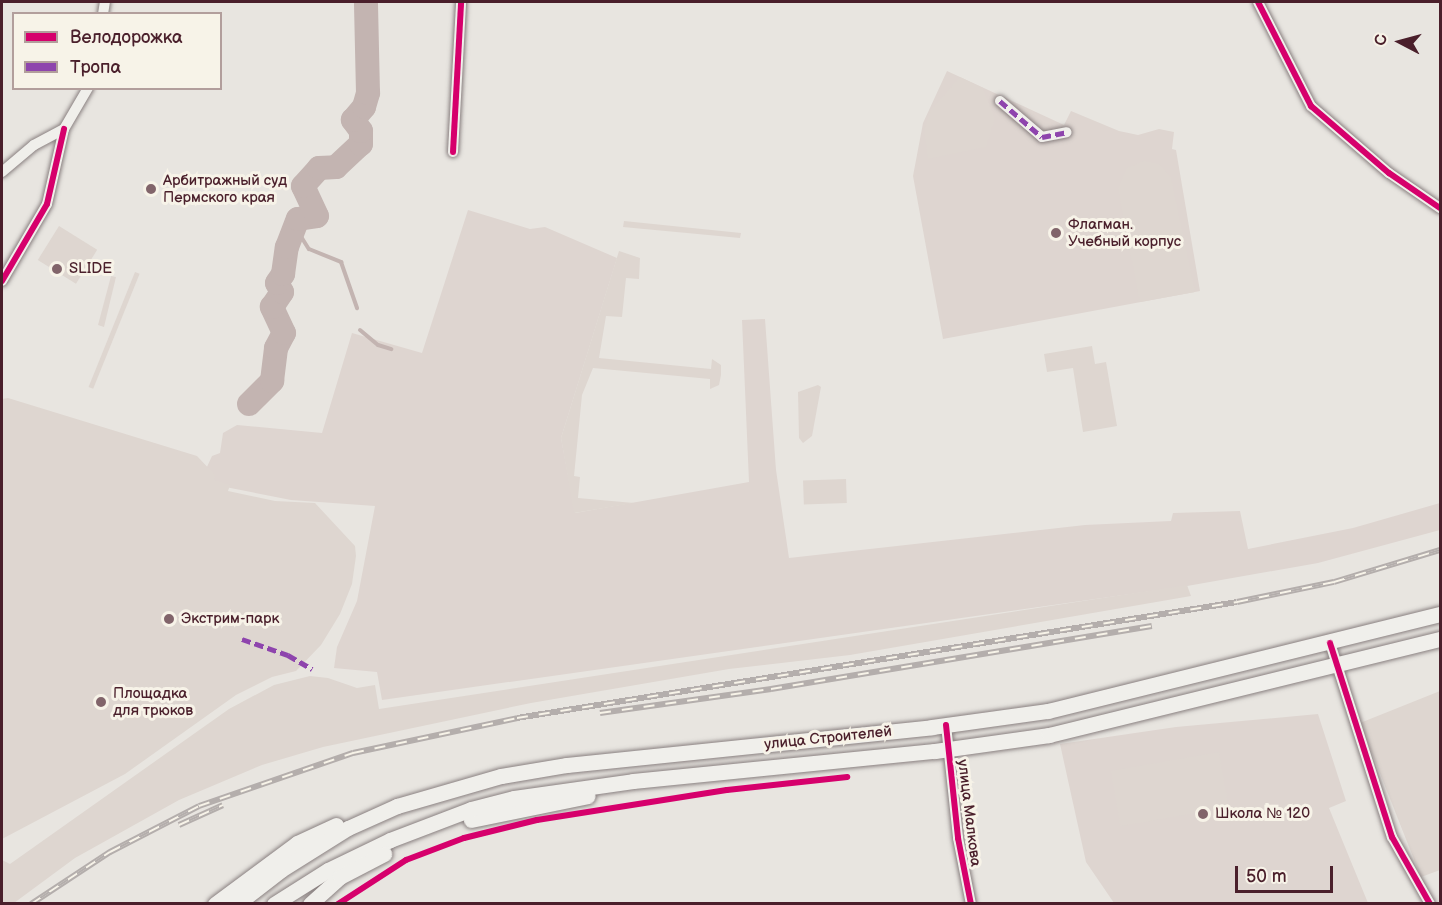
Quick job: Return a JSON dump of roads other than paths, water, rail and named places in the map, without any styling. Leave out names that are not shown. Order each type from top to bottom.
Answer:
[{"type":"main road","name":"улица Строителей","points":[[237,903],[281,870],[348,828],[397,806],[459,786],[567,765],[946,725],[1048,711],[1440,614]]},
{"type":"main road","name":"улица Строителей","points":[[274,903],[357,854],[471,809],[554,790],[950,749],[1049,735],[1440,639]]},
{"type":"main road","points":[[310,903],[340,877],[431,832],[476,818],[596,795],[633,781]]},
{"type":"main road","points":[[215,903],[297,843],[392,806],[459,786]]},
{"type":"street","points":[[453,152],[461,2]]},
{"type":"street","points":[[1258,2],[1311,106],[1389,173],[1440,208]]},
{"type":"street","points":[[2,281],[47,204],[64,129],[86,90]]},
{"type":"street","points":[[1000,101],[1042,137],[1067,132]]},
{"type":"street","points":[[2,172],[34,145],[64,129]]},
{"type":"street","points":[[1330,643],[1392,837],[1430,903]]},
{"type":"street","name":"улица Малкова","points":[[946,725],[958,838],[971,903]]},
{"type":"waterway","points":[[249,404],[272,381],[276,348],[284,333],[272,307],[282,292],[277,283],[283,274],[287,247],[298,219],[317,216],[303,186],[319,168],[336,167],[361,144],[361,131],[353,120],[364,107],[368,93],[366,2]]},
{"type":"waterway","points":[[295,227],[309,249],[341,262],[357,308]]},
{"type":"waterway","points":[[360,330],[378,345],[391,349]]},
{"type":"railway","points":[[31,904],[110,852],[199,806],[353,753],[517,718],[1237,602],[1334,582],[1440,550]]},
{"type":"railway","points":[[600,713],[771,689],[1152,626]]},
{"type":"railway","points":[[179,825],[223,805]]},
{"type":"place","name":"Арбитражный суд Пермского края","points":[[151,189]]},
{"type":"place","name":"Флагман. Учебный корпус","points":[[1056,233]]},
{"type":"place","name":"SLIDE","points":[[57,269]]},
{"type":"place","name":"Экстрим-парк","points":[[169,619]]},
{"type":"place","name":"Площадка для трюков","points":[[101,702]]},
{"type":"place","name":"Школа № 120","points":[[1203,814]]}]
